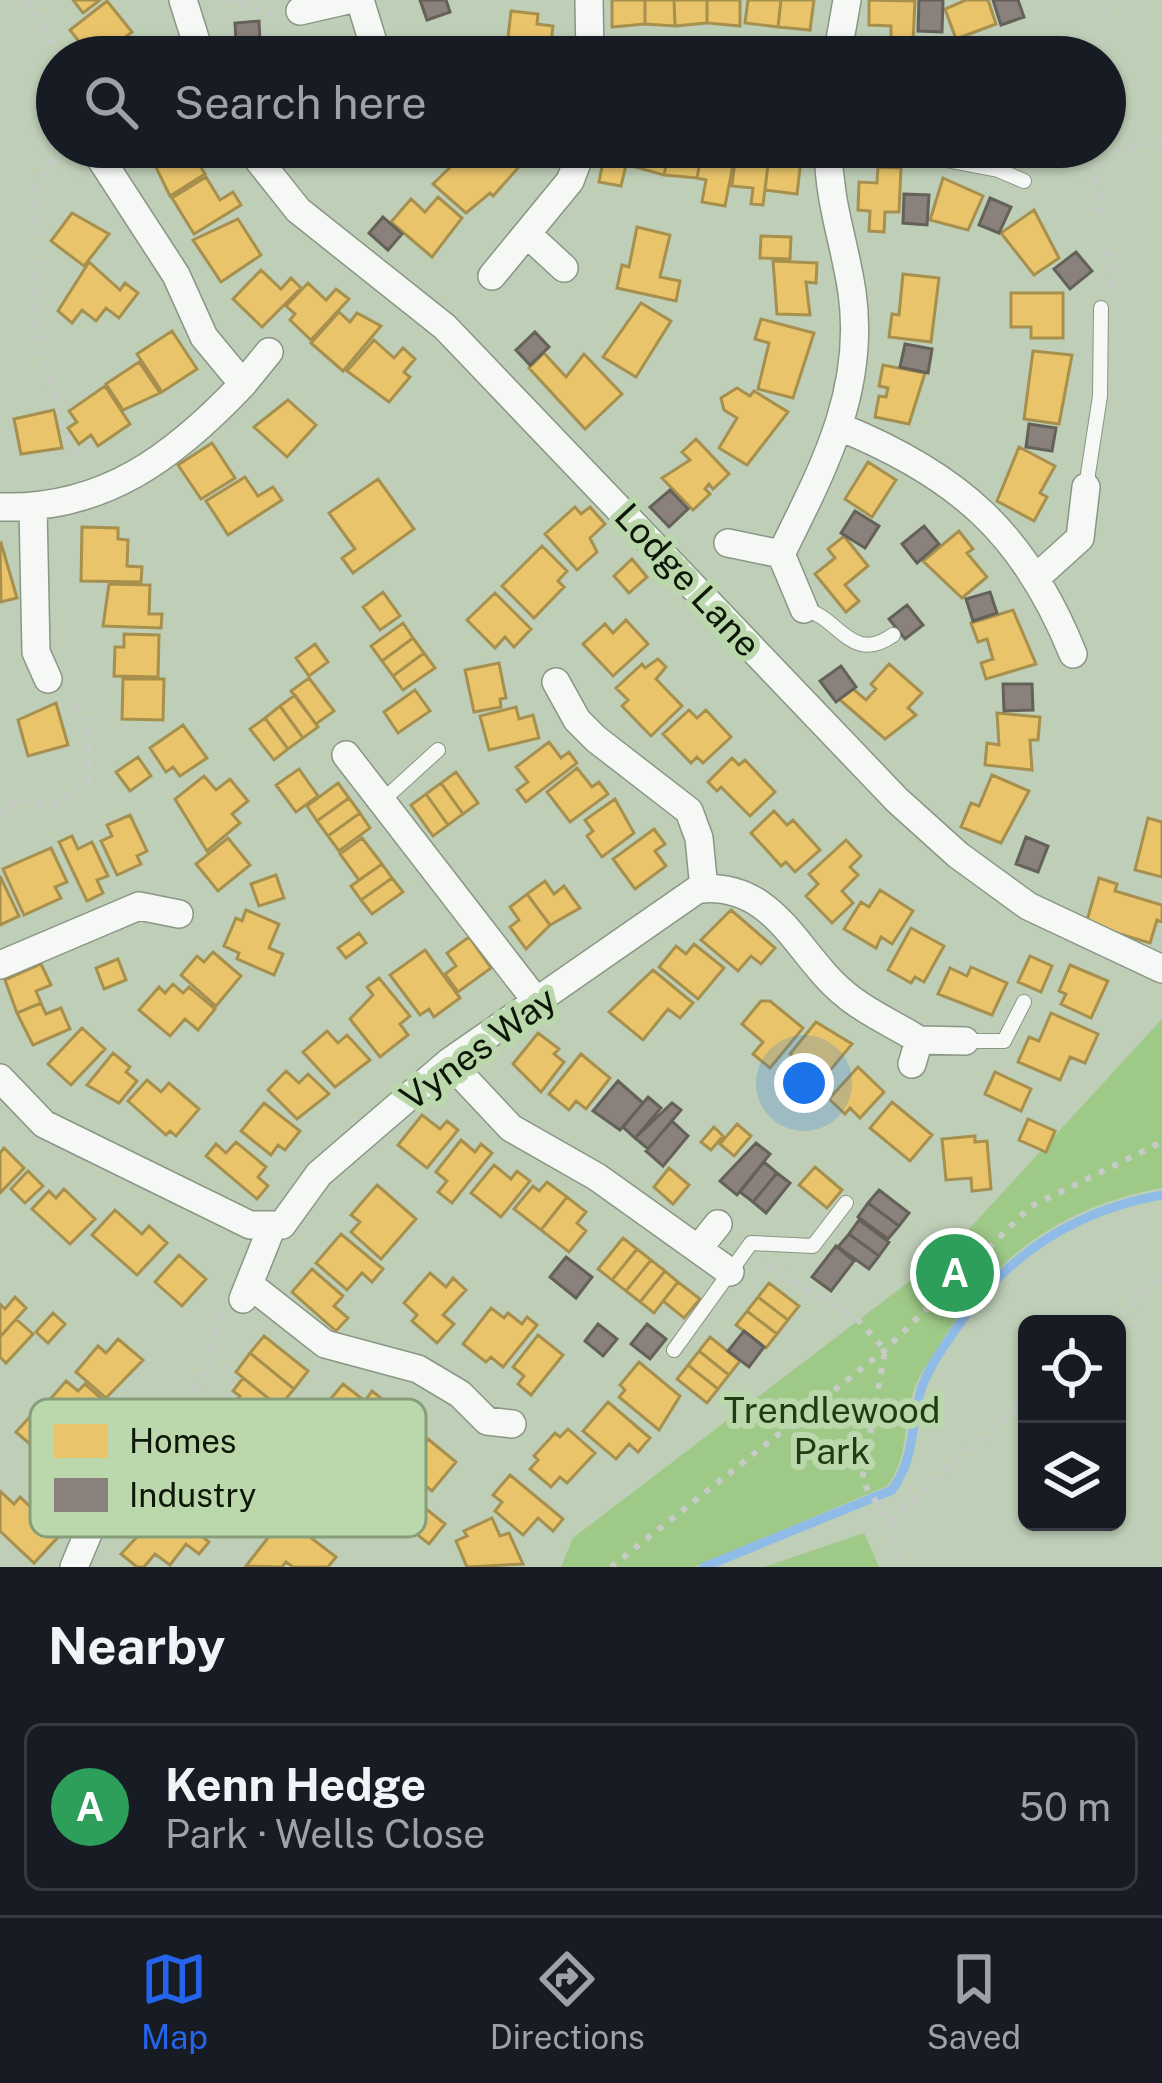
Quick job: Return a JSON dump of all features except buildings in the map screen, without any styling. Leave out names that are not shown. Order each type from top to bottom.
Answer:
[{"type":"street","points":[[183,0],[194,36]]},
{"type":"street","points":[[300,11],[348,0]]},
{"type":"street","points":[[360,0],[371,36]]},
{"type":"street","points":[[589,0],[590,36]]},
{"type":"street","points":[[841,36],[847,0]]},
{"type":"street","points":[[107,168],[176,274],[204,338],[243,384]]},
{"type":"street","name":"Lodge Lane","points":[[265,168],[298,210],[445,327],[610,496],[817,722],[927,828],[1028,906],[1162,969]]},
{"type":"street","points":[[492,276],[570,181],[575,168]]},
{"type":"street","points":[[804,609],[781,554],[840,427],[853,384],[856,333],[831,208],[829,168]]},
{"type":"street","points":[[526,234],[564,268]]},
{"type":"street","points":[[0,507],[33,508],[97,496],[212,416],[268,352]]},
{"type":"street","points":[[840,427],[901,453],[959,491],[998,526],[1038,576],[1073,654]]},
{"type":"street","points":[[1038,576],[1080,538],[1085,487]]},
{"type":"street","points":[[33,508],[22,655],[49,679]]},
{"type":"street","points":[[728,543],[781,554]]},
{"type":"street","points":[[556,682],[577,720],[596,739],[689,811],[699,838],[704,889],[738,893],[773,912],[846,996],[916,1052],[965,1040]]},
{"type":"street","points":[[346,755],[537,1002]]},
{"type":"street","name":"Vynes Way","points":[[246,1292],[271,1228],[284,1223],[311,1183],[350,1145],[449,1063],[657,914],[704,889]]},
{"type":"street","points":[[0,965],[151,896],[179,914]]},
{"type":"street","points":[[449,1063],[512,1128],[597,1177],[730,1272]]},
{"type":"street","points":[[0,1078],[44,1124],[242,1222],[271,1228]]},
{"type":"street","points":[[698,1249],[718,1224]]},
{"type":"street","points":[[246,1292],[325,1344],[418,1369],[460,1394],[494,1427]]},
{"type":"street","points":[[74,1567],[87,1537]]},
{"type":"lane","points":[[979,168],[1024,181]]},
{"type":"lane","points":[[1085,487],[1100,396],[1101,308]]},
{"type":"lane","points":[[804,609],[857,645],[881,643],[892,634]]},
{"type":"lane","points":[[382,800],[438,750]]},
{"type":"lane","points":[[965,1040],[1004,1041],[1024,1002]]},
{"type":"lane","points":[[674,1350],[751,1243],[813,1246],[847,1203]]},
{"type":"path","points":[[26,0],[49,36]]},
{"type":"path","points":[[225,0],[266,14],[300,11]]},
{"type":"path","points":[[1102,36],[1105,0]]},
{"type":"path","points":[[1126,148],[1162,141]]},
{"type":"path","points":[[48,168],[37,185],[38,344],[62,425],[97,496]]},
{"type":"path","points":[[0,816],[16,799],[53,807],[89,782],[89,725],[75,701],[49,679]]},
{"type":"path","points":[[611,1567],[885,1350],[1030,1207],[1162,1142]]},
{"type":"path","points":[[730,1272],[764,1263],[858,1320],[885,1350]]},
{"type":"path","points":[[1120,1315],[1162,1277]]},
{"type":"path","points":[[191,1399],[208,1366],[222,1305],[246,1292]]},
{"type":"path","points":[[885,1350],[862,1481],[890,1521],[900,1567]]},
{"type":"path","points":[[890,1521],[1018,1406]]},
{"type":"green space","name":"Trendlewood Park","points":[[1162,1019],[1162,1188],[1126,1196],[1063,1222],[1034,1239],[984,1284],[917,1383],[899,1464],[887,1486],[694,1567],[561,1567],[573,1538],[948,1252]]},
{"type":"green space","points":[[864,1533],[879,1567],[764,1567]]},
{"type":"waterway","points":[[704,1567],[892,1490],[908,1456],[925,1378],[992,1284],[1068,1226],[1129,1202],[1162,1195]]},
{"type":"place","name":"Kenn Hedge","points":[[955,1273]]}]
